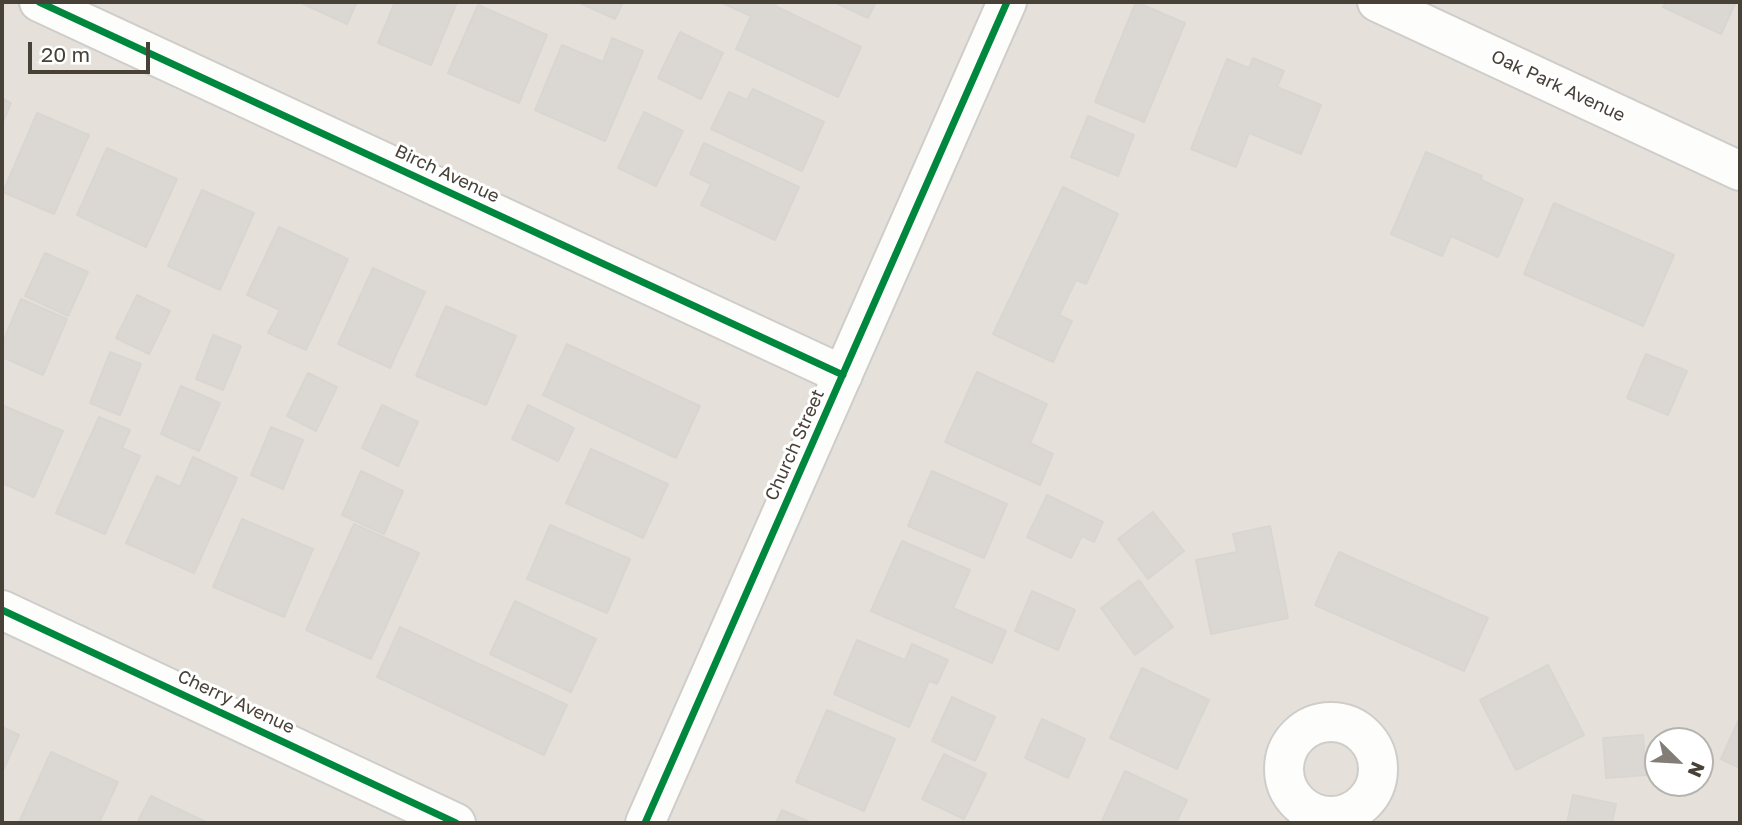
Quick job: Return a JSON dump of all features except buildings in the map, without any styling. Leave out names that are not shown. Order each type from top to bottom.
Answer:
[{"type":"street","name":"Birch Avenue","points":[[39,2],[843,375]]},
{"type":"street","name":"Church Street","points":[[645,823],[1007,2]]},
{"type":"street","name":"Oak Park Avenue","points":[[1377,2],[1740,171]]},
{"type":"street","name":"Cherry Avenue","points":[[2,610],[456,823]]},
{"type":"shaded area","points":[[2,2],[1740,2],[1740,823],[2,823]]},
{"type":"cycle path","points":[[39,2],[843,375]]},
{"type":"cycle path","points":[[645,823],[1007,2]]},
{"type":"cycle path","points":[[2,610],[456,823]]}]
